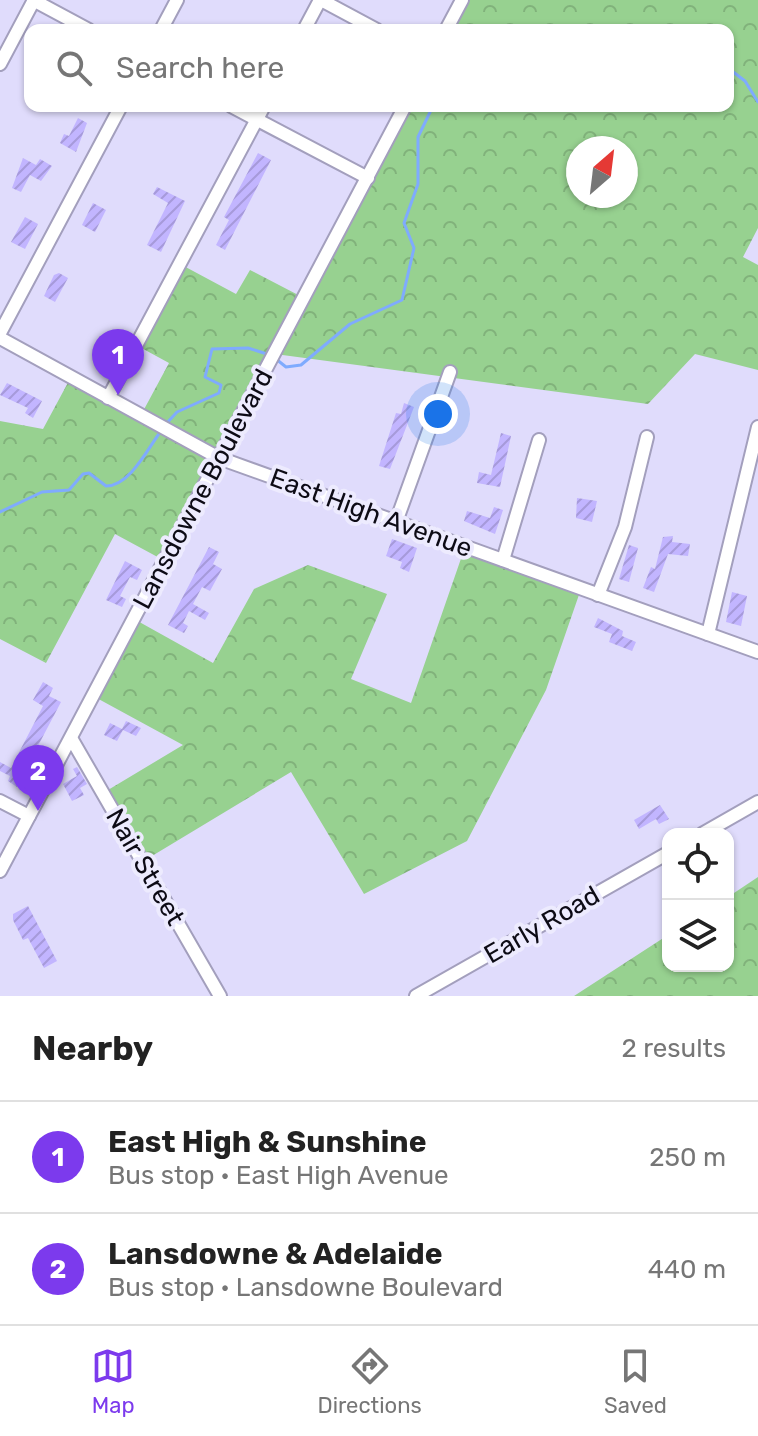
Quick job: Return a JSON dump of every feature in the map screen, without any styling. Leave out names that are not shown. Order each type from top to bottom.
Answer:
[{"type":"street","points":[[0,64],[34,0],[78,24]]},
{"type":"street","points":[[164,24],[177,0]]},
{"type":"street","points":[[307,24],[320,0],[366,24]]},
{"type":"street","points":[[449,24],[462,0]]},
{"type":"street","points":[[0,335],[118,112]]},
{"type":"street","points":[[243,112],[368,178]]},
{"type":"street","points":[[108,398],[261,112]]},
{"type":"street","name":"Lansdowne Boulevard","points":[[0,871],[402,112]]},
{"type":"street","name":"East High Avenue","points":[[0,335],[219,458],[758,652]]},
{"type":"street","points":[[396,522],[450,372]]},
{"type":"street","points":[[708,634],[758,427]]},
{"type":"street","points":[[598,595],[625,527],[647,437]]},
{"type":"street","points":[[503,560],[539,440]]},
{"type":"street","name":"Nair Street","points":[[71,738],[220,996]]},
{"type":"street","points":[[0,801],[29,816]]},
{"type":"street","points":[[712,828],[758,802]]},
{"type":"street","name":"Early Road","points":[[416,996],[662,856]]},
{"type":"green space","points":[[462,0],[758,0],[758,228],[743,257],[758,265],[758,370],[695,354],[648,404],[275,354],[165,561],[115,534],[46,663],[0,639],[0,421],[43,429],[71,377],[141,415],[169,363],[136,345],[180,264],[236,294],[250,270],[304,298],[402,112],[734,112],[734,24],[449,24]]},
{"type":"green space","points":[[465,547],[581,589],[546,690],[467,841],[364,894],[291,772],[142,862],[103,793],[183,745],[93,696],[134,619],[213,663],[254,589],[308,565],[387,594],[351,679],[411,703]]},
{"type":"green space","points":[[758,877],[758,996],[574,996],[662,939],[662,972],[734,972],[734,893]]},
{"type":"building","points":[[78,118],[87,123],[76,152],[60,143],[64,134],[69,136]]},
{"type":"building","points":[[258,153],[271,160],[225,250],[216,245],[229,220],[224,217]]},
{"type":"building","points":[[23,158],[36,165],[40,159],[52,166],[41,181],[30,175],[21,192],[12,188]]},
{"type":"building","points":[[157,187],[185,201],[161,252],[147,245],[168,203],[153,194]]},
{"type":"building","points":[[93,203],[106,210],[95,232],[82,225]]},
{"type":"building","points":[[25,217],[38,224],[25,249],[11,242]]},
{"type":"building","points":[[59,273],[68,278],[55,302],[44,296],[54,275]]},
{"type":"building","points":[[7,383],[42,401],[33,418],[25,413],[28,408],[0,395]]},
{"type":"building","points":[[404,403],[414,407],[390,469],[379,466],[396,413],[401,414]]},
{"type":"building","points":[[501,433],[511,436],[500,487],[477,483],[479,472],[491,475]]},
{"type":"building","points":[[577,498],[597,501],[592,522],[576,518]]},
{"type":"building","points":[[494,507],[503,510],[495,534],[464,521],[467,511],[490,518]]},
{"type":"building","points":[[673,536],[672,542],[690,544],[688,556],[668,554],[654,592],[643,588],[651,567],[655,569],[663,537]]},
{"type":"building","points":[[392,539],[417,548],[409,572],[400,568],[402,562],[386,556]]},
{"type":"building","points":[[629,545],[638,548],[629,582],[619,579]]},
{"type":"building","points":[[209,547],[219,552],[213,564],[222,569],[210,591],[202,587],[193,604],[209,613],[205,620],[189,611],[183,623],[188,626],[184,633],[168,625]]},
{"type":"building","points":[[125,561],[142,570],[137,580],[130,577],[120,596],[126,599],[122,607],[106,600]]},
{"type":"building","points":[[732,592],[747,596],[741,626],[726,622]]},
{"type":"building","points":[[598,618],[623,631],[622,636],[636,642],[632,651],[609,642],[612,634],[594,627]]},
{"type":"building","points":[[43,682],[53,688],[49,696],[61,702],[30,761],[26,759],[17,787],[8,781],[10,776],[0,771],[0,762],[11,768],[43,706],[33,700]]},
{"type":"building","points":[[126,721],[141,728],[136,736],[123,730],[117,741],[104,735],[110,723],[122,729]]},
{"type":"building","points":[[77,767],[87,784],[80,788],[84,795],[72,801],[63,784],[77,776],[73,769]]},
{"type":"building","points":[[660,805],[669,819],[659,824],[656,819],[639,829],[634,820]]},
{"type":"building","points":[[28,906],[57,961],[44,968],[28,938],[23,940],[13,920],[13,914]]},
{"type":"waterway","points":[[734,73],[745,81],[758,102]]},
{"type":"waterway","points":[[276,359],[286,367],[301,365],[350,324],[402,300],[414,248],[404,223],[418,184],[418,137],[430,112]]},
{"type":"waterway","points":[[165,425],[177,412],[219,393],[221,385],[205,377],[212,349],[248,348],[270,355]]},
{"type":"waterway","points":[[0,512],[42,492],[69,490],[83,474],[89,473],[106,486],[123,480],[161,431]]},
{"type":"place","name":"East High & Sunshine","points":[[118,395]]},
{"type":"place","name":"Lansdowne & Adelaide","points":[[38,811]]}]
